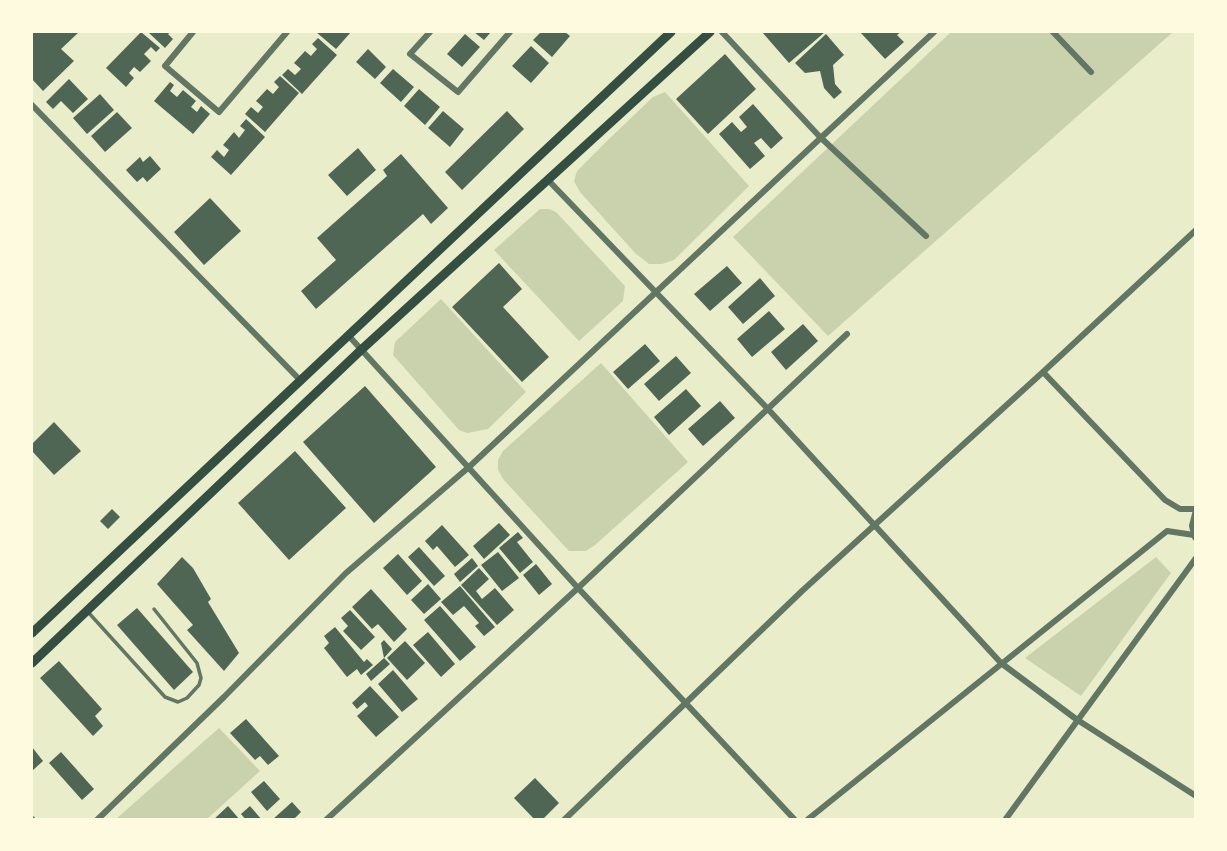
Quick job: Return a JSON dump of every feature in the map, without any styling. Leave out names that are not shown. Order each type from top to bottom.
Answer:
[{"type":"main road","points":[[32,633],[671,32]]},
{"type":"main road","points":[[32,663],[361,350],[710,32]]},
{"type":"street","points":[[193,32],[165,66],[219,112],[286,32]]},
{"type":"street","points":[[430,32],[410,54],[458,92],[510,32]]},
{"type":"street","points":[[722,32],[820,137],[926,236]]},
{"type":"street","points":[[97,820],[224,697],[346,573],[469,467],[934,32]]},
{"type":"street","points":[[1053,32],[1091,72]]},
{"type":"street","points":[[32,105],[299,380]]},
{"type":"street","points":[[548,180],[767,408],[1000,663],[1076,719],[1195,796]]},
{"type":"street","points":[[564,820],[802,591],[1195,230]]},
{"type":"street","points":[[347,334],[578,588],[795,820]]},
{"type":"street","points":[[326,820],[578,588],[847,334]]},
{"type":"street","points":[[809,819],[1167,531],[1195,536],[1195,512],[1180,509],[1166,500],[1043,372]]},
{"type":"street","points":[[1005,820],[1195,558]]},
{"type":"lane","points":[[87,610],[165,697],[177,702],[187,698],[199,685],[201,678],[197,663],[154,609]]},
{"type":"green space","points":[[951,32],[1173,32],[828,336],[733,237]]},
{"type":"green space","points":[[665,92],[749,186],[674,260],[649,264],[635,253],[580,192],[574,181],[577,171],[609,139],[653,97]]},
{"type":"green space","points":[[540,209],[556,212],[625,286],[623,301],[579,341],[494,250]]},
{"type":"green space","points":[[441,299],[526,392],[488,429],[467,433],[459,430],[393,355],[395,342]]},
{"type":"green space","points":[[601,363],[688,462],[595,545],[586,551],[569,551],[503,479],[498,470],[498,460],[503,451]]},
{"type":"green space","points":[[1156,557],[1171,573],[1081,696],[1025,658]]},
{"type":"green space","points":[[219,728],[260,771],[207,819],[116,819]]},
{"type":"building","points":[[32,32],[79,32],[61,49],[74,61],[43,91],[32,79]]},
{"type":"building","points":[[141,32],[160,48],[156,52],[151,47],[144,54],[151,61],[140,72],[134,67],[129,73],[134,78],[126,87],[106,68]]},
{"type":"building","points":[[148,32],[171,32],[168,34],[173,39],[165,48]]},
{"type":"building","points":[[316,32],[351,32],[336,49]]},
{"type":"building","points":[[474,32],[491,32],[484,40]]},
{"type":"building","points":[[541,32],[565,32],[570,36],[552,57],[533,40]]},
{"type":"building","points":[[762,32],[825,32],[789,63]]},
{"type":"building","points":[[860,32],[901,32],[897,35],[904,42],[885,59]]},
{"type":"building","points":[[465,34],[480,47],[462,67],[447,54]]},
{"type":"building","points":[[826,34],[844,55],[833,65],[835,84],[842,92],[834,99],[824,88],[820,71],[805,73],[795,63]]},
{"type":"building","points":[[318,38],[337,55],[302,94],[282,75],[288,69],[295,75],[301,69],[294,63],[305,51],[311,56],[317,49],[312,44]]},
{"type":"building","points":[[531,46],[549,63],[531,83],[512,66]]},
{"type":"building","points":[[368,49],[386,67],[375,79],[356,62]]},
{"type":"building","points":[[725,54],[756,89],[708,134],[676,99]]},
{"type":"building","points":[[393,69],[414,87],[401,102],[380,83]]},
{"type":"building","points":[[280,76],[299,93],[265,132],[245,114],[251,107],[258,113],[263,107],[256,101],[267,89],[273,94],[279,87],[274,82]]},
{"type":"building","points":[[69,79],[88,99],[73,113],[61,101],[53,109],[46,102]]},
{"type":"building","points":[[170,82],[174,85],[170,91],[177,97],[183,90],[196,101],[191,107],[197,112],[201,106],[210,114],[193,134],[154,101]]},
{"type":"building","points":[[419,89],[440,107],[425,125],[404,106]]},
{"type":"building","points":[[100,94],[114,110],[87,134],[73,118]]},
{"type":"building","points":[[753,104],[783,138],[771,149],[761,138],[754,143],[765,156],[750,169],[719,134],[732,122],[741,132],[747,127],[739,117]]},
{"type":"building","points":[[443,111],[464,129],[450,147],[428,128]]},
{"type":"building","points":[[507,111],[524,129],[462,190],[445,172]]},
{"type":"building","points":[[117,112],[132,128],[105,152],[91,136]]},
{"type":"building","points":[[246,119],[265,137],[231,175],[211,157],[217,150],[224,157],[229,150],[223,145],[234,132],[239,138],[245,130],[240,126]]},
{"type":"building","points":[[358,148],[376,170],[347,196],[328,175]]},
{"type":"building","points":[[401,154],[448,208],[431,224],[423,214],[316,309],[301,291],[336,260],[317,238],[387,176],[383,170]]},
{"type":"building","points":[[150,156],[161,169],[147,182],[143,177],[137,182],[126,170],[140,157],[143,162]]},
{"type":"building","points":[[210,198],[241,231],[204,265],[174,232]]},
{"type":"building","points":[[499,263],[522,289],[503,307],[549,357],[522,382],[452,307]]},
{"type":"building","points":[[727,266],[742,283],[710,311],[694,294]]},
{"type":"building","points":[[760,278],[775,296],[743,324],[728,307]]},
{"type":"building","points":[[769,311],[785,329],[752,357],[737,339]]},
{"type":"building","points":[[803,324],[818,341],[786,370],[771,352]]},
{"type":"building","points":[[645,344],[660,361],[628,389],[613,372]]},
{"type":"building","points":[[676,356],[691,373],[659,401],[644,384]]},
{"type":"building","points":[[365,386],[436,467],[374,523],[303,442]]},
{"type":"building","points":[[686,389],[701,406],[669,435],[654,417]]},
{"type":"building","points":[[720,401],[735,418],[703,446],[688,429]]},
{"type":"building","points":[[54,422],[81,451],[54,475],[32,451],[32,444]]},
{"type":"building","points":[[295,451],[346,508],[289,560],[238,503]]},
{"type":"building","points":[[112,509],[120,517],[108,529],[100,521]]},
{"type":"building","points":[[499,523],[510,535],[484,559],[473,546]]},
{"type":"building","points":[[442,525],[469,555],[455,567],[437,546],[433,550],[425,541]]},
{"type":"building","points":[[518,532],[523,538],[517,542],[533,562],[520,573],[499,548]]},
{"type":"building","points":[[419,547],[445,576],[434,586],[408,557]]},
{"type":"building","points":[[498,552],[519,578],[502,591],[481,565]]},
{"type":"building","points":[[398,554],[422,581],[407,595],[383,568]]},
{"type":"building","points":[[182,557],[193,568],[211,599],[208,602],[239,653],[224,671],[187,630],[193,625],[157,584]]},
{"type":"building","points":[[472,558],[478,566],[460,582],[454,574]]},
{"type":"building","points":[[536,564],[552,584],[539,595],[523,575]]},
{"type":"building","points":[[479,568],[489,579],[476,591],[482,599],[495,588],[514,610],[497,625],[461,585]]},
{"type":"building","points":[[428,584],[441,599],[424,614],[411,600]]},
{"type":"building","points":[[460,586],[495,627],[484,636],[475,626],[479,623],[464,606],[453,615],[441,602]]},
{"type":"building","points":[[371,589],[407,629],[394,642],[378,624],[372,629],[352,607]]},
{"type":"building","points":[[440,606],[476,647],[460,661],[424,620]]},
{"type":"building","points":[[137,608],[193,672],[174,690],[117,625]]},
{"type":"building","points":[[350,610],[375,637],[361,650],[343,631],[348,626],[341,618]]},
{"type":"building","points":[[335,627],[364,662],[367,659],[373,665],[361,675],[357,669],[347,677],[324,648],[329,643],[324,636]]},
{"type":"building","points":[[428,632],[455,664],[441,677],[413,645]]},
{"type":"building","points":[[384,640],[392,649],[384,658],[381,643]]},
{"type":"building","points":[[405,641],[425,663],[407,680],[387,658]]},
{"type":"building","points":[[384,658],[390,664],[371,681],[366,674]]},
{"type":"building","points":[[59,661],[102,709],[95,716],[103,726],[93,736],[40,678]]},
{"type":"building","points":[[393,670],[418,699],[402,712],[378,684]]},
{"type":"building","points":[[370,686],[399,717],[376,737],[357,716],[368,706],[365,702],[357,709],[352,703]]},
{"type":"building","points":[[246,719],[279,756],[268,765],[260,756],[255,760],[230,733]]},
{"type":"building","points":[[32,747],[43,761],[32,771]]},
{"type":"building","points":[[61,752],[94,789],[82,800],[49,763]]},
{"type":"building","points":[[535,778],[559,803],[542,820],[535,820],[514,798]]},
{"type":"building","points":[[264,781],[280,799],[267,811],[251,792]]},
{"type":"building","points":[[292,802],[301,812],[293,820],[272,820]]},
{"type":"building","points":[[228,806],[240,820],[213,820]]},
{"type":"building","points":[[250,806],[262,820],[246,820],[241,814]]}]
